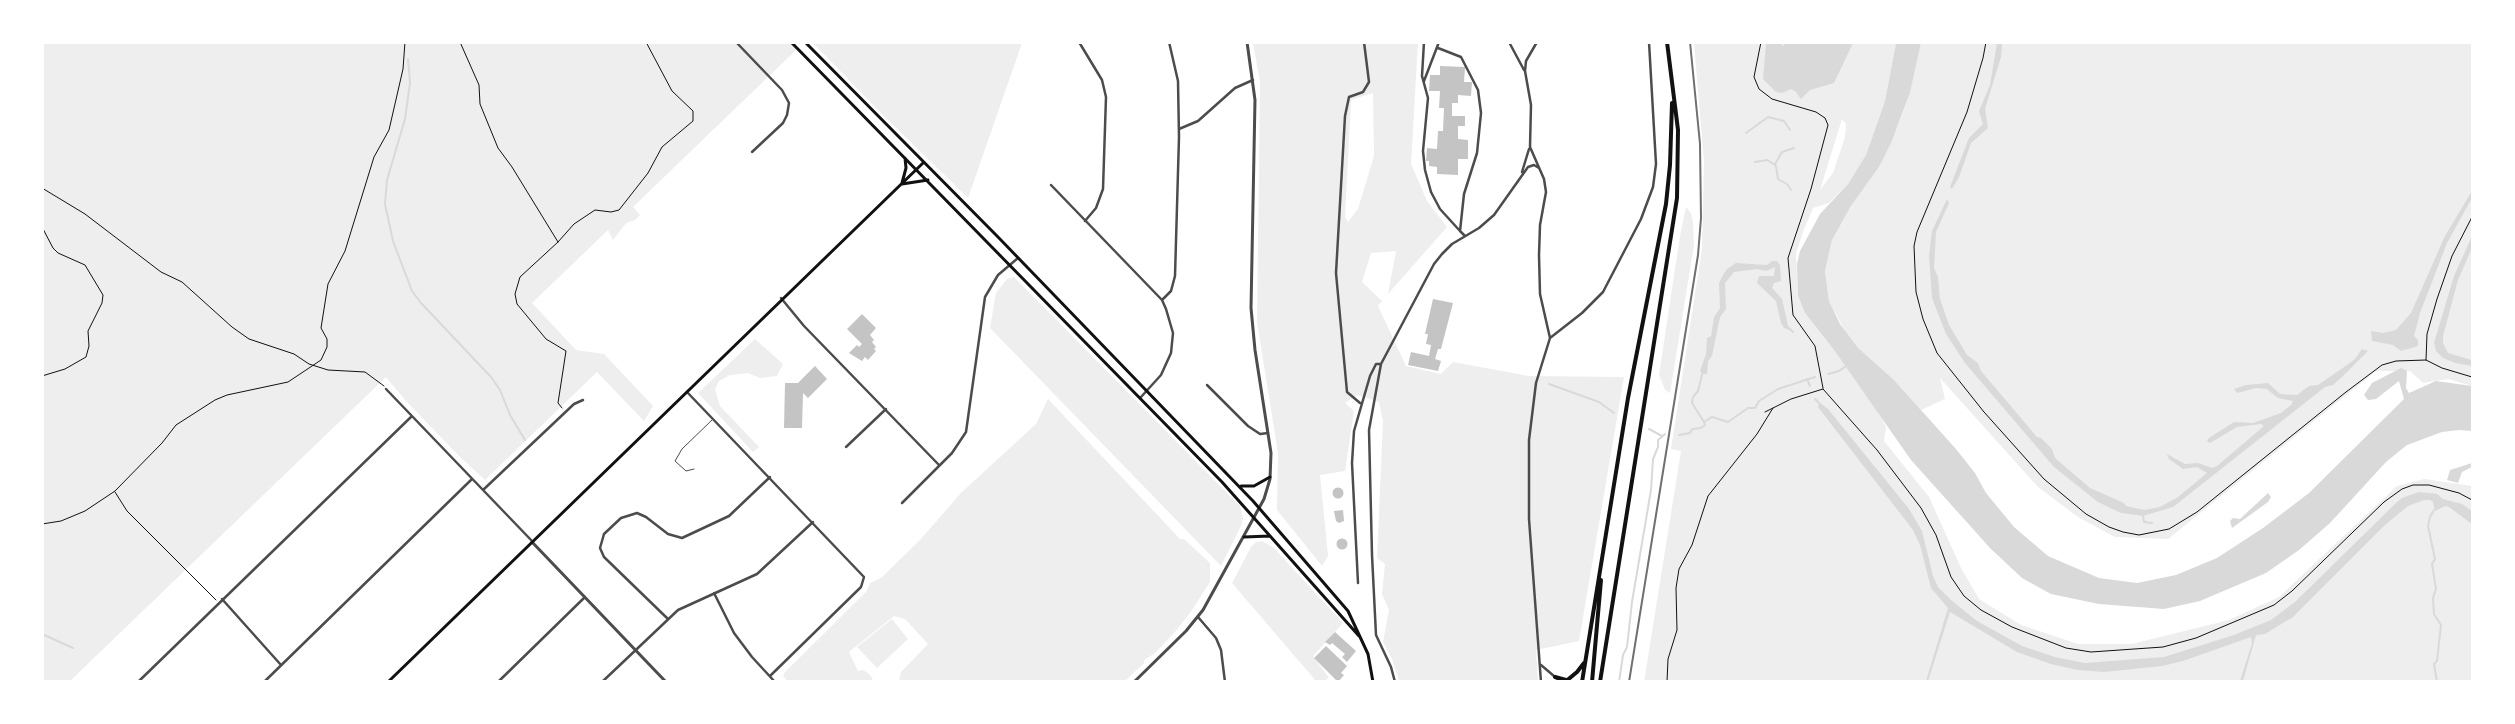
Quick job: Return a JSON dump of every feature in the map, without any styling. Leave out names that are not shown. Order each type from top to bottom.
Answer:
[{"type":"main road","points":[[791,42],[1141,397],[1254,517],[1362,641]]},
{"type":"main road","points":[[805,42],[1240,486],[1346,608],[1370,660],[1374,682]]},
{"type":"main road","points":[[1600,682],[1676,209],[1678,130],[1667,42]]},
{"type":"main road","points":[[1582,682],[1632,377],[1667,193],[1672,93]]},
{"type":"main road","points":[[902,184],[906,168],[905,158]]},
{"type":"main road","points":[[388,682],[923,162]]},
{"type":"main road","points":[[902,184],[928,180]]},
{"type":"main road","points":[[1240,486],[1254,486],[1270,477]]},
{"type":"main road","points":[[1244,536],[1271,536]]},
{"type":"main road","points":[[1592,682],[1602,556]]},
{"type":"main road","points":[[1555,677],[1566,680],[1585,661]]},
{"type":"street","points":[[736,42],[782,90],[789,103],[787,115],[783,123],[752,152]]},
{"type":"street","points":[[1079,42],[1102,80],[1106,97],[1103,190],[1096,208],[1085,221]]},
{"type":"street","points":[[1162,300],[1171,291],[1175,276],[1180,129],[1178,81],[1169,42]]},
{"type":"street","points":[[1134,682],[1198,616],[1259,508],[1266,494],[1270,477],[1271,459],[1255,350],[1251,308],[1255,116],[1253,80],[1247,42]]},
{"type":"street","points":[[1360,404],[1347,392],[1336,273],[1345,116],[1349,97],[1363,92],[1369,82],[1364,42]]},
{"type":"street","points":[[1424,42],[1422,76],[1428,98],[1423,152],[1425,170],[1431,192],[1440,209],[1465,236]]},
{"type":"street","points":[[1424,81],[1439,42]]},
{"type":"street","points":[[1509,42],[1518,55],[1525,71],[1531,105],[1530,147],[1522,174]]},
{"type":"street","points":[[1518,55],[1526,57],[1537,42]]},
{"type":"street","points":[[1550,338],[1582,313],[1603,292],[1641,219],[1653,187],[1656,164],[1649,42]]},
{"type":"street","points":[[1438,48],[1461,58],[1478,90],[1482,113],[1477,153],[1464,194],[1460,231]]},
{"type":"street","points":[[1525,71],[1530,53]]},
{"type":"street","points":[[1180,129],[1198,121],[1235,88],[1253,80]]},
{"type":"street","points":[[1530,147],[1544,178],[1546,192],[1540,225],[1540,294],[1550,338],[1536,383],[1529,440],[1529,519],[1541,682]]},
{"type":"street","points":[[1395,682],[1391,667],[1376,635],[1372,555],[1369,430],[1381,364],[1434,264],[1452,244],[1479,228],[1494,215],[1528,167],[1534,165],[1539,168]]},
{"type":"street","points":[[1051,185],[1162,300],[1171,323],[1172,348],[1162,374],[1141,397]]},
{"type":"street","points":[[902,503],[957,447],[968,427],[984,300],[993,281],[1010,263],[1018,258]]},
{"type":"street","points":[[781,298],[804,326],[940,465]]},
{"type":"street","points":[[1358,583],[1352,463],[1354,431],[1360,404],[1376,364],[1381,364]]},
{"type":"street","points":[[1207,385],[1248,426],[1260,434],[1268,433]]},
{"type":"street","points":[[386,389],[666,682]]},
{"type":"street","points":[[687,392],[861,572],[864,580],[861,587],[770,676]]},
{"type":"street","points":[[483,490],[565,413],[583,400]]},
{"type":"street","points":[[846,447],[886,409]]},
{"type":"street","points":[[138,682],[412,416]]},
{"type":"street","points":[[668,619],[604,558],[600,544],[604,534],[621,518],[637,513],[646,517],[668,534],[682,538],[729,516],[770,477]]},
{"type":"street","points":[[264,682],[472,479]]},
{"type":"street","points":[[602,682],[682,607],[758,574],[813,522]]},
{"type":"street","points":[[714,593],[734,634],[775,682]]},
{"type":"street","points":[[498,682],[585,597]]},
{"type":"street","points":[[222,600],[281,664]]},
{"type":"street","points":[[1198,616],[1212,632],[1221,650],[1225,682]]},
{"type":"street","points":[[1540,663],[1561,682]]},
{"type":"lane","points":[[694,469],[686,472],[675,461],[682,450],[714,419]]},
{"type":"path","points":[[42,524],[61,521],[85,511],[115,491],[162,443],[176,425],[208,405],[227,395],[288,382],[316,365],[328,347],[327,339],[321,328],[328,284],[345,251],[359,208],[362,190],[371,172],[374,157],[388,130],[403,69],[405,42]]},
{"type":"path","points":[[460,42],[478,85],[480,104],[498,148],[558,242]]},
{"type":"path","points":[[565,413],[558,403],[566,351],[546,339],[517,304],[515,294],[520,277],[558,242],[574,224],[595,210],[611,212],[619,210],[648,173],[662,147],[693,122],[693,111],[672,91],[646,42]]},
{"type":"path","points":[[1761,42],[1754,77],[1759,89],[1778,101],[1816,112],[1825,118],[1828,125],[1811,189],[1788,258],[1793,315],[1816,346],[1824,389],[1877,450],[1921,508],[1936,535],[1951,577],[1964,596],[1981,610],[2012,628],[2066,648],[2091,652],[2163,647],[2196,638],[2274,606],[2384,502],[2402,489],[2413,485],[2429,485],[2459,493],[2472,500]]},
{"type":"path","points":[[1986,42],[1967,112],[1917,232],[1914,246],[1916,292],[1923,318],[1937,353],[1984,412],[2044,479],[2086,514],[2109,527],[2123,532],[2139,534],[2169,529],[2197,512],[2376,369],[2392,362],[2426,360],[2442,368],[2472,377]]},
{"type":"path","points":[[42,188],[85,214],[162,272],[182,282],[232,327],[249,339],[294,354],[309,364],[328,370],[365,372],[386,389]]},
{"type":"path","points":[[2426,360],[2428,332],[2437,299],[2452,256],[2472,217]]},
{"type":"path","points":[[42,227],[53,248],[58,253],[85,265],[103,295],[102,303],[88,331],[90,346],[86,357],[65,369],[42,376]]},
{"type":"path","points":[[1765,412],[1791,399],[1824,389]]},
{"type":"path","points":[[1667,682],[1668,659],[1677,630],[1676,588],[1679,569],[1692,545],[1708,496],[1757,434],[1773,408]]},
{"type":"path","points":[[115,491],[127,511],[216,600]]},
{"type":"shaded area","points":[[790,42],[796,50],[633,207],[640,215],[635,220],[626,223],[613,240],[608,230],[532,303],[576,350],[604,354],[653,406],[644,421],[597,372],[485,480],[406,401],[386,377],[70,681],[43,682],[42,43]]},
{"type":"shaded area","points":[[1786,42],[1853,43],[1834,83],[1810,90],[1801,99],[1791,89],[1782,93],[1776,92],[1763,79],[1766,43],[1781,43],[1783,46]]},
{"type":"shaded area","points":[[813,43],[1022,43],[968,198],[884,116]]},
{"type":"shaded area","points":[[1253,43],[1418,43],[1411,164],[1427,201],[1447,227],[1388,294],[1396,251],[1371,253],[1362,282],[1382,301],[1378,306],[1406,366],[1441,374],[1453,362],[1529,376],[1624,377],[1579,641],[1536,650],[1538,681],[1399,681],[1392,659],[1383,642],[1389,610],[1382,594],[1385,564],[1377,558],[1383,421],[1379,402],[1358,395],[1345,403],[1354,411],[1345,471],[1320,475],[1328,556],[1322,566],[1277,510],[1278,453],[1257,322],[1260,82]],"holes":[[[1373,93],[1374,156],[1358,209],[1348,222],[1345,217],[1351,100]]]},
{"type":"shaded area","points":[[1694,43],[1896,43],[1885,101],[1866,155],[1848,184],[1829,203],[1813,208],[1803,232],[1796,253],[1798,296],[1805,313],[1880,415],[1886,427],[1884,441],[1929,497],[1961,568],[1979,599],[2021,625],[2078,644],[2132,644],[2229,620],[2279,597],[2397,486],[2424,479],[2472,486],[2472,681],[1644,682],[1681,451],[1671,449],[1702,249],[1704,162]],"holes":[[[1842,119],[1846,124],[1845,137],[1833,173],[1820,190]]]},
{"type":"shaded area","points":[[1896,43],[1921,43],[1910,93],[1891,143],[1879,167],[1851,206],[1832,240],[1825,271],[1829,301],[1840,324],[1858,348],[1894,380],[1956,449],[1975,473],[1986,493],[2014,527],[2048,556],[2099,578],[2137,583],[2176,575],[2217,558],[2263,528],[2309,493],[2404,399],[2399,381],[2376,399],[2368,400],[2364,395],[2372,383],[2401,368],[2407,371],[2406,388],[2409,393],[2436,381],[2472,386],[2472,431],[2442,432],[2407,445],[2386,462],[2330,523],[2299,550],[2266,573],[2200,601],[2164,609],[2099,604],[2051,594],[2022,578],[1990,548],[1911,460],[1834,350],[1805,313],[1798,296],[1797,264],[1800,251],[1820,214],[1848,184],[1866,155],[1885,101]]},
{"type":"shaded area","points":[[1921,43],[2472,43],[2472,386],[2448,379],[2423,383],[2410,371],[2376,371],[2168,539],[2115,537],[2078,517],[2038,487],[1940,378],[1945,399],[1921,410],[1894,380],[1858,349],[1848,337],[1829,301],[1825,271],[1832,240],[1851,206],[1879,167],[1910,93]]},
{"type":"shaded area","points":[[1997,43],[2002,43],[2001,57],[1985,109],[1988,128],[1971,143],[1959,177],[1952,189],[1950,187],[1969,138],[1983,124],[1979,111],[1990,85]]},
{"type":"shaded area","points":[[2472,191],[2472,198],[2447,243],[2420,313],[2414,336],[2418,340],[2418,346],[2401,351],[2393,345],[2372,341],[2371,331],[2383,333],[2396,330],[2411,313],[2445,236]]},
{"type":"shaded area","points":[[1947,199],[1949,203],[1936,232],[1934,268],[1938,277],[1940,299],[1949,325],[1967,355],[1978,363],[1981,371],[2037,437],[2041,438],[2052,449],[2055,458],[2090,488],[2124,503],[2126,506],[2144,510],[2160,507],[2178,497],[2207,473],[2197,467],[2183,469],[2169,459],[2167,454],[2185,464],[2198,463],[2212,468],[2217,466],[2264,426],[2261,424],[2237,427],[2210,443],[2207,441],[2209,438],[2234,422],[2253,423],[2281,413],[2293,401],[2278,398],[2267,389],[2256,388],[2237,393],[2234,389],[2246,385],[2268,383],[2280,394],[2297,395],[2309,386],[2318,385],[2347,365],[2355,359],[2362,349],[2368,351],[2333,385],[2325,387],[2173,507],[2143,516],[2121,513],[2098,502],[2054,467],[1965,363],[1946,334],[1932,298],[1929,256],[1932,231]]},
{"type":"shaded area","points":[[1686,207],[1691,213],[1694,245],[1670,393],[1665,390],[1659,375]]},
{"type":"shaded area","points":[[2472,236],[2472,248],[2458,280],[2443,336],[2443,343],[2448,353],[2472,360],[2472,366],[2455,363],[2443,358],[2436,351],[2434,343],[2454,276]]},
{"type":"shaded area","points":[[1772,261],[1777,261],[1780,265],[1781,281],[1774,283],[1772,288],[1782,299],[1789,330],[1784,328],[1781,323],[1776,301],[1757,283],[1759,276],[1774,276],[1775,267],[1766,271],[1757,269],[1734,272],[1725,283],[1726,309],[1720,317],[1712,356],[1708,361],[1707,374],[1703,374],[1700,371],[1706,354],[1707,338],[1711,336],[1714,317],[1720,308],[1719,283],[1723,275],[1727,269],[1736,263],[1767,265]]},
{"type":"shaded area","points":[[1014,277],[1240,506],[1243,518],[1242,524],[1221,566],[990,328],[996,293],[1007,279]]},
{"type":"shaded area","points":[[755,339],[783,364],[777,376],[760,378],[748,373],[730,375],[719,381],[715,389],[720,406],[759,447],[753,452],[698,393]]},
{"type":"shaded area","points":[[1048,399],[1180,539],[1184,539],[1210,563],[1210,582],[1190,613],[1174,633],[1155,653],[1144,660],[1144,663],[1125,681],[899,681],[901,672],[928,644],[905,619],[894,616],[849,652],[858,671],[863,670],[869,674],[873,679],[870,681],[787,681],[783,675],[787,670],[866,592],[870,583],[881,578],[920,540],[961,493],[1036,424]]},
{"type":"shaded area","points":[[1819,402],[1828,409],[1909,509],[1922,531],[1933,576],[1938,587],[1951,600],[1977,621],[2022,646],[2055,657],[2085,663],[2164,657],[2234,635],[2271,620],[2295,602],[2402,498],[2419,492],[2437,494],[2443,499],[2462,504],[2472,511],[2472,524],[2449,507],[2445,506],[2435,511],[2433,502],[2430,500],[2424,500],[2408,506],[2386,524],[2293,617],[2265,634],[2256,635],[2243,681],[2240,681],[2252,643],[2251,637],[2183,661],[2162,666],[2104,672],[2078,670],[2051,664],[2017,652],[1950,612],[1928,681],[1926,681],[1948,608],[1931,588],[1920,545],[1913,530],[1818,407]]},
{"type":"shaded area","points":[[2472,463],[2472,467],[2462,472],[2458,483],[2447,480],[2450,470]]},
{"type":"shaded area","points":[[2268,493],[2271,497],[2268,502],[2232,528],[2230,521],[2233,518],[2240,519]]},
{"type":"shaded area","points":[[1262,541],[1273,547],[1343,623],[1313,656],[1329,678],[1324,681],[1316,681],[1232,583],[1251,547],[1256,542]]},
{"type":"shaded area","points":[[892,619],[908,639],[877,668],[857,647]]},
{"type":"building","points":[[1440,66],[1465,67],[1464,82],[1472,82],[1471,96],[1458,95],[1458,103],[1452,103],[1452,116],[1465,116],[1465,126],[1458,126],[1458,139],[1468,140],[1468,159],[1458,159],[1458,175],[1437,174],[1437,167],[1429,166],[1429,161],[1426,161],[1427,148],[1437,149],[1438,131],[1443,131],[1444,108],[1439,108],[1440,91],[1429,91],[1430,75],[1440,75]]},
{"type":"building","points":[[1433,299],[1453,303],[1441,349],[1438,349],[1435,359],[1441,361],[1438,371],[1408,365],[1411,352],[1429,356],[1431,345],[1426,344],[1428,334],[1425,334]]},
{"type":"building","points":[[862,314],[876,328],[870,335],[874,340],[872,342],[876,347],[874,349],[876,351],[868,360],[865,357],[862,361],[849,353],[857,345],[859,347],[862,344],[847,329]]},
{"type":"building","points":[[815,366],[827,379],[808,398],[803,393],[802,428],[784,428],[785,383],[798,383]]},
{"type":"building","points":[[1338,487],[1344,493],[1338,499],[1332,493]]},
{"type":"building","points":[[1343,510],[1344,521],[1339,523],[1336,521],[1334,511]]},
{"type":"building","points":[[1342,538],[1348,544],[1342,550],[1336,544]]},
{"type":"building","points":[[1335,632],[1356,651],[1347,662],[1342,657],[1345,654],[1332,643],[1330,645],[1325,642]]},
{"type":"building","points":[[1326,646],[1347,666],[1341,673],[1344,675],[1338,682],[1314,658]]},
{"type":"waterway","points":[[408,59],[410,83],[405,119],[387,180],[385,204],[393,241],[412,291],[491,377],[500,390],[510,415],[525,440]]},
{"type":"waterway","points":[[1746,133],[1768,117],[1784,121],[1790,130]]},
{"type":"waterway","points":[[1775,164],[1782,152],[1794,148]]},
{"type":"waterway","points":[[1755,162],[1767,160],[1776,166],[1778,179],[1787,184],[1791,190]]},
{"type":"waterway","points":[[1788,327],[1793,332]]},
{"type":"waterway","points":[[1828,374],[1839,371],[1846,366]]},
{"type":"waterway","points":[[1703,371],[1698,391],[1693,397],[1692,403],[1704,422]]},
{"type":"waterway","points":[[1679,435],[1690,433],[1692,429],[1701,428],[1705,425],[1704,422],[1712,417],[1728,422],[1748,408],[1755,408],[1759,401],[1778,389],[1815,377]]},
{"type":"waterway","points":[[1807,379],[1810,386]]},
{"type":"waterway","points":[[1549,384],[1599,402],[1614,413]]},
{"type":"waterway","points":[[1815,399],[1819,403]]},
{"type":"waterway","points":[[1649,429],[1662,436]]},
{"type":"waterway","points":[[1619,682],[1623,655],[1627,647],[1632,602],[1651,490],[1653,459],[1658,447],[1658,440],[1665,434]]},
{"type":"waterway","points":[[2434,510],[2428,526],[2435,559],[2432,564],[2436,589],[2433,598],[2434,614],[2441,625],[2437,661],[2434,664],[2437,682]]},
{"type":"waterway","points":[[2143,515],[2144,522],[2152,523]]},
{"type":"waterway","points":[[42,634],[73,648]]},
{"type":"railway","points":[[1629,682],[1698,255],[1701,218],[1700,144],[1690,42]]}]
